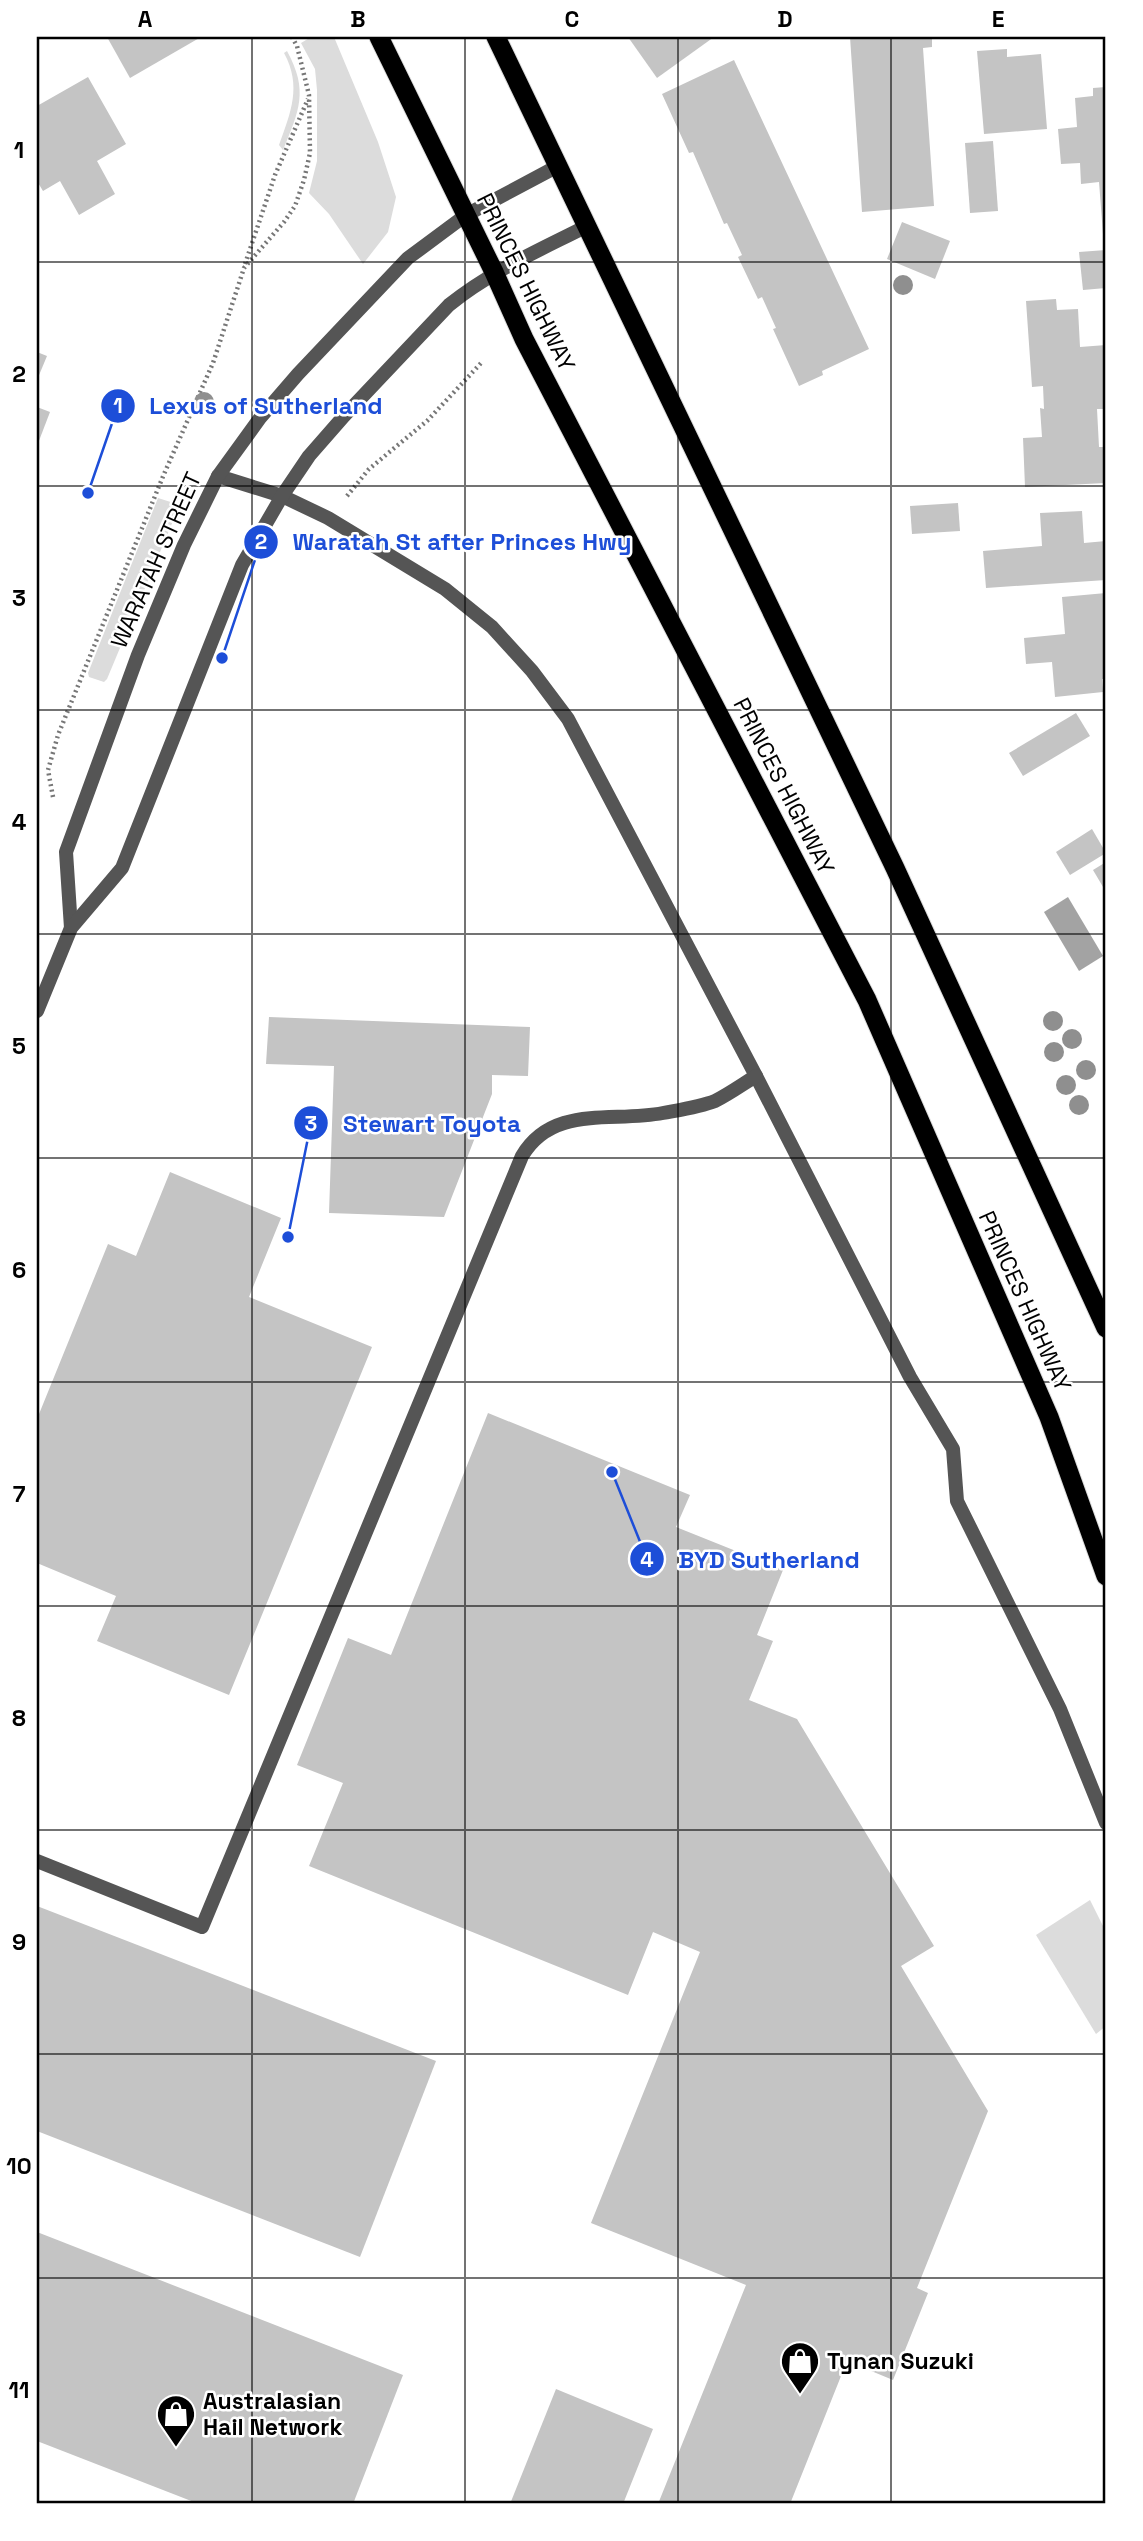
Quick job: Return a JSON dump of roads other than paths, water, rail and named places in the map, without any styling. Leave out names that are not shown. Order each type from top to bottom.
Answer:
[{"type":"highway","name":"PRINCES HIGHWAY","points":[[379,37],[524,339],[867,1000],[1049,1417],[1106,1576]]},
{"type":"highway","points":[[496,37],[895,868],[1106,1328]]},
{"type":"street","name":"WARATAH STREET","points":[[71,928],[66,852],[138,655],[184,544],[218,476],[260,418],[408,258],[466,215],[558,166]]},
{"type":"street","name":"WARATAH STREET","points":[[37,1011],[71,928],[122,868],[242,565],[309,456],[449,304],[494,272],[587,226]]},
{"type":"street","points":[[218,476],[282,496],[328,518],[445,589],[492,627],[532,671],[568,719],[756,1076],[910,1377],[953,1448],[957,1501],[1060,1709],[1106,1823]]},
{"type":"street","points":[[37,1861],[202,1927],[516,1169],[530,1143],[540,1133],[577,1119],[660,1114],[714,1101],[756,1076]]},
{"type":"place","name":"Lexus of Sutherland","points":[[88,493]]},
{"type":"place","name":"Waratah St after Princes Hwy","points":[[222,658]]},
{"type":"place","name":"Stewart Toyota","points":[[288,1237]]},
{"type":"place","name":"BYD Sutherland","points":[[612,1472]]},
{"type":"place","name":"Tynan Suzuki","points":[[800,2395]]},
{"type":"place","name":"Australasian Hail Network","points":[[176,2448]]}]
